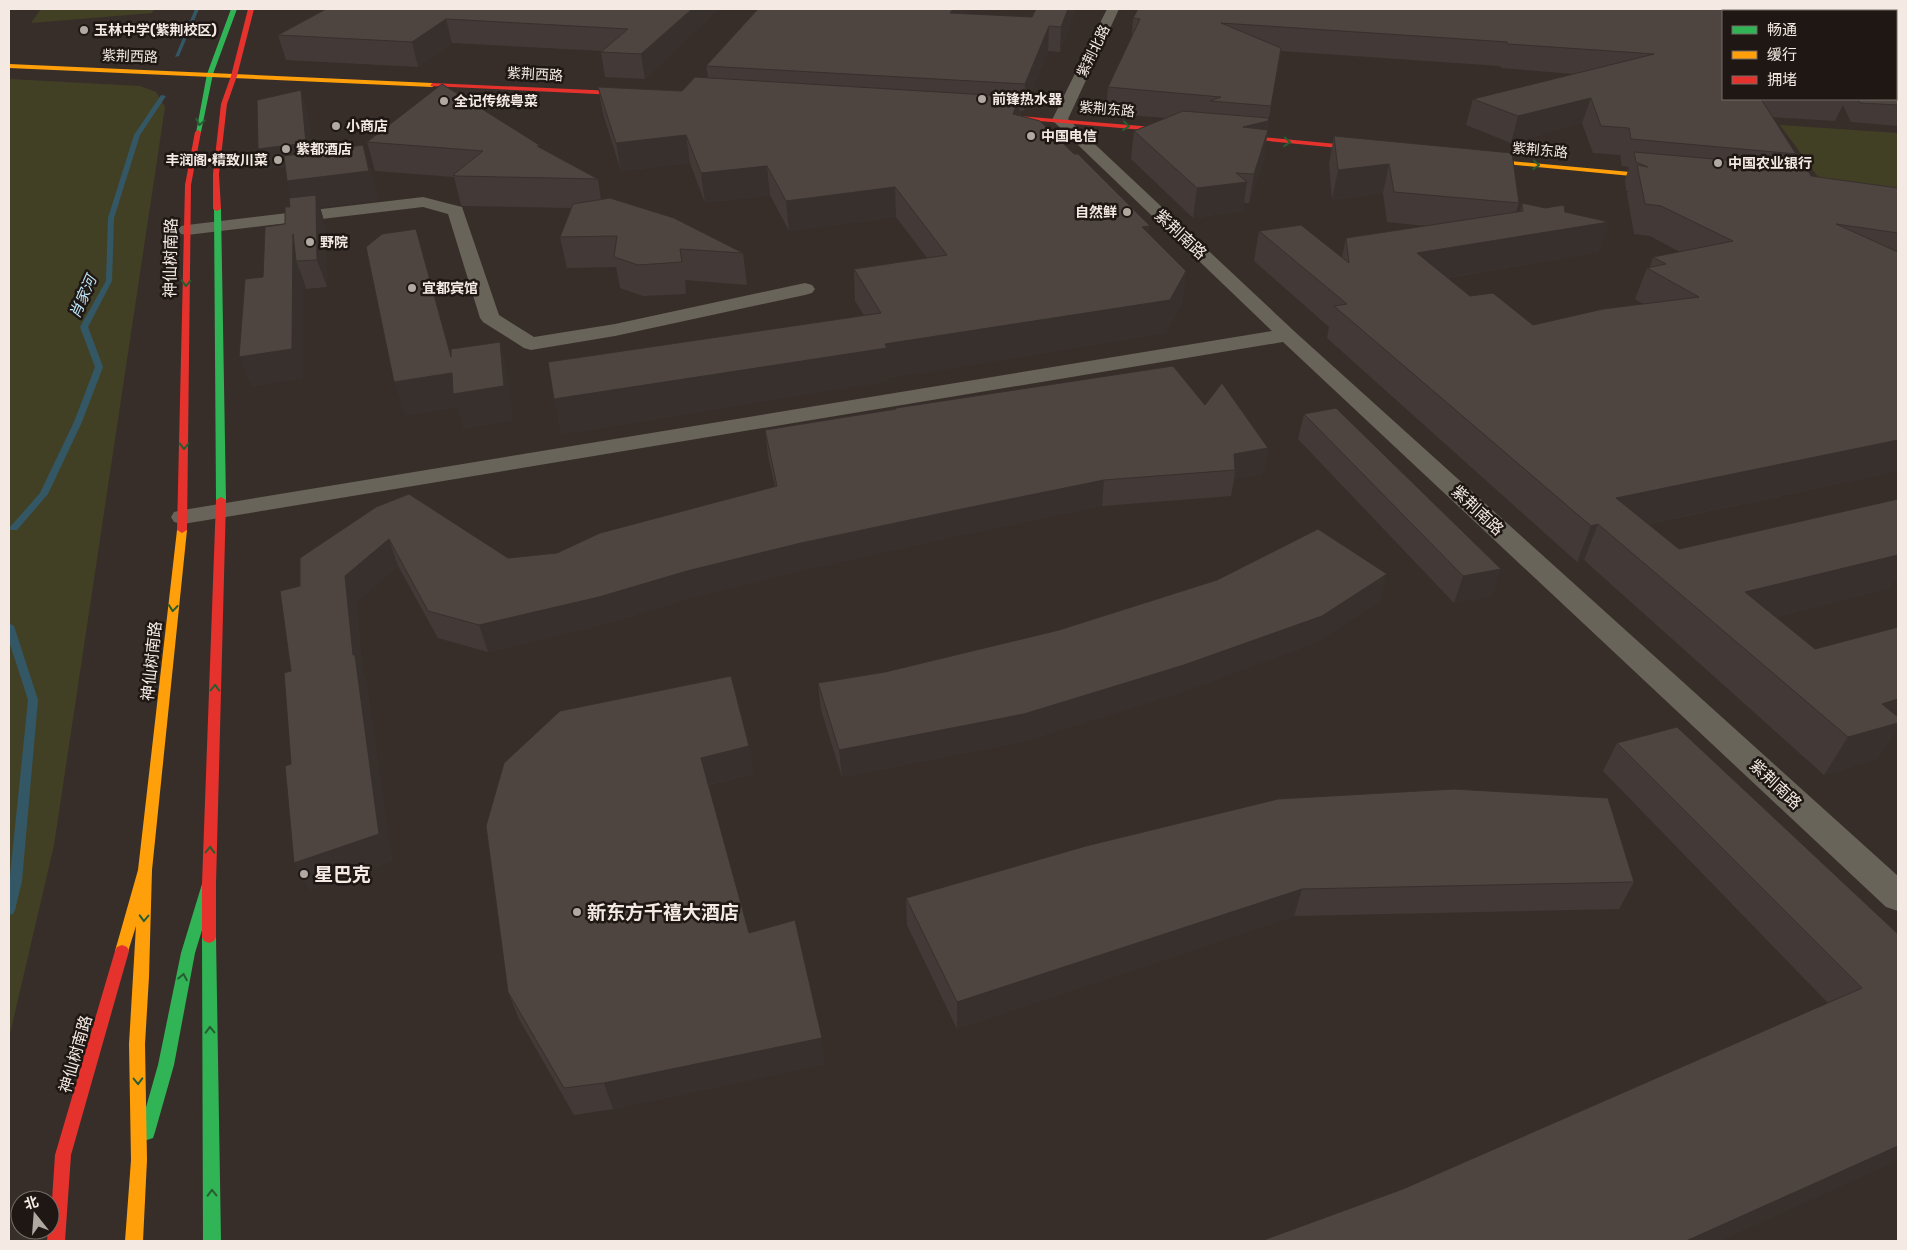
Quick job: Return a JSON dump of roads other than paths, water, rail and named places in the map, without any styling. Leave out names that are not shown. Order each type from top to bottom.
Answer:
[{"type":"main road","name":"神仙树南路","points":[[56,1241],[63,1155],[145,870],[183,517],[188,185],[210,74],[234,9]]},
{"type":"main road","points":[[212,1241],[209,884],[221,511],[216,174],[224,104],[234,76],[251,9]]},
{"type":"main road","name":"紫荆西路","points":[[9,66],[646,95]]},
{"type":"main road","points":[[981,115],[1060,120]]},
{"type":"main road","name":"紫荆东路","points":[[1060,120],[1188,132]]},
{"type":"main road","points":[[1218,135],[1376,150]]},
{"type":"main road","name":"紫荆东路","points":[[1465,158],[1672,178]]},
{"type":"main road","points":[[134,1241],[139,1160],[137,1044],[145,870]]},
{"type":"main road","points":[[139,1160],[166,1065],[188,953],[209,884]]},
{"type":"street","name":"紫荆北路","points":[[1060,120],[1113,9]]},
{"type":"street","name":"紫荆南路","points":[[1060,120],[1287,335],[1898,897]]},
{"type":"street","points":[[187,230],[423,202],[456,211],[490,318],[531,344],[616,330],[805,289]]},
{"type":"street","points":[[183,517],[1287,335]]},
{"type":"waterway","name":"肖家河","points":[[177,56],[197,9]]},
{"type":"waterway","name":"肖家河","points":[[14,528],[44,494],[78,422],[99,367],[84,327],[109,281],[111,218],[137,135],[163,96]]},
{"type":"waterway","name":"肖家河","points":[[9,626],[33,700],[16,881],[9,910]]},
{"type":"place","name":"玉林中学(紫荆校区)","points":[[84,30]]},
{"type":"place","name":"前锋热水器","points":[[982,99]]},
{"type":"place","name":"全记传统粤菜","points":[[444,101]]},
{"type":"place","name":"小商店","points":[[336,126]]},
{"type":"place","name":"中国电信","points":[[1031,136]]},
{"type":"place","name":"紫都酒店","points":[[286,149]]},
{"type":"place","name":"丰润阁·精致川菜","points":[[278,160]]},
{"type":"place","name":"中国农业银行","points":[[1718,163]]},
{"type":"place","name":"自然鲜","points":[[1127,212]]},
{"type":"place","name":"野院","points":[[310,242]]},
{"type":"place","name":"宜都宾馆","points":[[412,288]]},
{"type":"place","name":"星巴克","points":[[304,874]]},
{"type":"place","name":"新东方千禧大酒店","points":[[577,912]]}]
